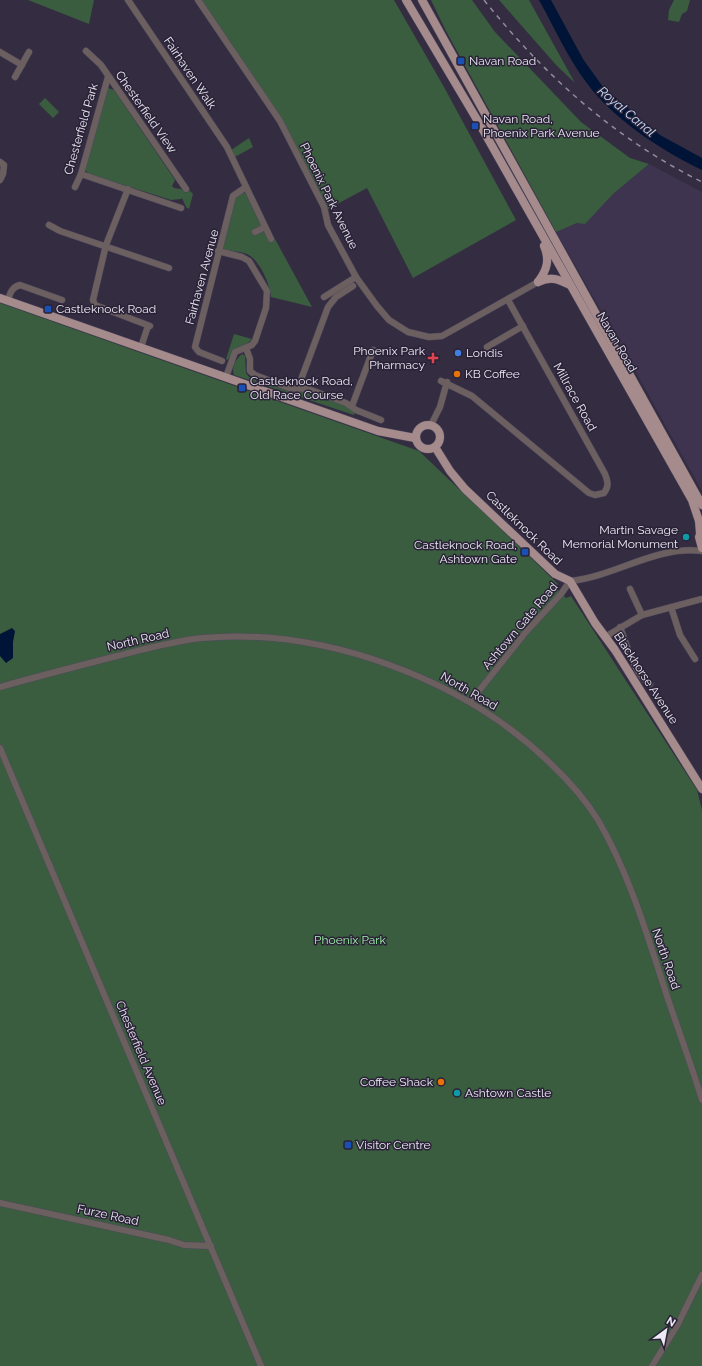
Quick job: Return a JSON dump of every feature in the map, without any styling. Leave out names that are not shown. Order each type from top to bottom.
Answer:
[{"type":"main road","name":"Navan Road","points":[[404,0],[426,34],[571,285],[692,500],[699,521],[701,538]]},
{"type":"main road","name":"Navan Road","points":[[424,0],[702,505]]},
{"type":"main road","points":[[538,228],[548,260],[547,267],[538,282]]},
{"type":"main road","points":[[538,282],[551,278],[571,285]]},
{"type":"main road","points":[[4,299],[378,431],[415,438]]},
{"type":"main road","points":[[431,425],[437,430],[440,437],[435,447],[424,449],[418,445],[415,438],[420,428],[431,425]]},
{"type":"main road","name":"Castleknock Road","points":[[435,447],[450,471],[465,489],[555,574],[570,581]]},
{"type":"main road","name":"Blackhorse Avenue","points":[[570,581],[573,589],[701,785]]},
{"type":"street","name":"Fairhaven Walk","points":[[128,0],[227,147],[246,187]]},
{"type":"street","name":"Phoenix Park Avenue","points":[[198,0],[280,121],[324,207],[328,225],[356,277],[389,320],[408,332],[429,337],[442,336],[538,282]]},
{"type":"street","name":"Chesterfield View","points":[[86,51],[97,60],[186,189]]},
{"type":"street","points":[[0,52],[22,65]]},
{"type":"street","points":[[15,77],[29,52]]},
{"type":"street","name":"Chesterfield Park","points":[[75,187],[81,174],[108,77]]},
{"type":"street","points":[[0,162],[4,165],[3,174],[0,180]]},
{"type":"street","points":[[81,174],[181,208]]},
{"type":"street","points":[[246,187],[272,239]]},
{"type":"street","name":"Fairhaven Avenue","points":[[222,361],[200,352],[195,347],[233,196],[246,187]]},
{"type":"street","points":[[128,189],[106,245],[95,290],[94,303],[149,326],[141,347]]},
{"type":"street","points":[[49,225],[73,235],[106,245],[169,268]]},
{"type":"street","points":[[255,232],[265,227]]},
{"type":"street","points":[[218,251],[242,257],[249,261],[267,291],[266,308],[255,341],[246,348],[235,352],[226,377]]},
{"type":"street","points":[[324,297],[356,277]]},
{"type":"street","points":[[4,299],[16,286],[20,285],[62,300]]},
{"type":"street","points":[[300,388],[302,377],[328,307],[336,297],[353,286]]},
{"type":"street","name":"Millrace Road","points":[[431,425],[442,400],[444,382],[472,396],[589,493],[595,495],[604,493],[608,488],[606,475],[508,300]]},
{"type":"street","points":[[320,304],[328,307]]},
{"type":"street","points":[[487,347],[523,326]]},
{"type":"street","points":[[246,348],[252,374],[289,388],[308,389],[352,406],[356,410],[382,420]]},
{"type":"street","points":[[352,406],[373,350],[377,352]]},
{"type":"street","points":[[688,550],[701,538]]},
{"type":"street","points":[[570,581],[586,579],[662,554],[688,550],[702,551]]},
{"type":"street","name":"Ashtown Gate Road","points":[[470,702],[481,690],[503,659],[567,587],[570,581]]},
{"type":"street","points":[[630,589],[642,615]]},
{"type":"street","points":[[605,637],[642,615],[702,599]]},
{"type":"street","points":[[671,607],[680,635],[695,659]]},
{"type":"street","points":[[620,627],[630,654],[644,680],[650,684]]},
{"type":"street","name":"North Road","points":[[0,687],[179,641],[231,637],[265,638],[356,654],[410,672],[470,702],[538,752],[584,799],[597,818],[617,855],[656,963],[702,1100]]},
{"type":"street","name":"Chesterfield Avenue","points":[[0,748],[261,1366]]},
{"type":"street","name":"Furze Road","points":[[0,1203],[169,1240],[184,1245],[211,1246]]},
{"type":"street","points":[[652,1366],[676,1326],[702,1275]]},
{"type":"shaded area","points":[[649,164],[702,192],[702,491],[556,232],[577,223],[585,223],[613,194]]},
{"type":"green space","points":[[28,0],[94,0],[89,24]]},
{"type":"green space","points":[[201,0],[394,0],[444,87],[516,220],[413,278],[367,188],[328,209],[282,120]]},
{"type":"green space","points":[[431,0],[472,0],[495,32],[581,122],[630,158],[649,164],[613,194],[585,224],[577,223],[556,232],[446,31]]},
{"type":"green space","points":[[499,0],[529,0],[575,83],[557,66]]},
{"type":"green space","points":[[674,0],[690,0],[687,11],[682,14],[679,22],[668,20],[669,10]]},
{"type":"green space","points":[[108,88],[114,90],[175,180],[172,186],[174,188],[181,189],[186,193],[189,190],[193,194],[189,209],[186,207],[182,198],[171,200],[89,174],[85,170]]},
{"type":"green space","points":[[45,98],[59,112],[53,118],[39,104]]},
{"type":"green space","points":[[249,138],[253,147],[233,158],[231,150]]},
{"type":"green space","points":[[242,191],[246,194],[261,225],[262,231],[266,232],[270,239],[275,239],[312,307],[271,297],[264,273],[252,257],[244,253],[222,248],[236,196]]},
{"type":"green space","name":"Phoenix Park","points":[[0,303],[419,451],[500,526],[504,532],[558,584],[556,588],[566,598],[571,596],[697,790],[702,810],[702,1366],[0,1366]]},
{"type":"green space","points":[[234,334],[252,339],[234,351],[228,360],[226,359]]},
{"type":"green space","points":[[242,354],[245,356],[246,373],[249,377],[290,392],[305,391],[348,407],[355,413],[354,415],[234,375],[233,369],[235,363]]},
{"type":"water","name":"Royal Canal","points":[[539,0],[551,0],[583,59],[603,87],[660,135],[702,158],[702,170],[655,144],[639,133],[597,96],[573,63]]},
{"type":"water","points":[[12,628],[15,631],[13,658],[6,663],[0,656],[0,634]]},
{"type":"railway","points":[[484,0],[531,54],[583,103],[639,146],[702,182]]},
{"type":"place","name":"Navan Road","points":[[461,61]]},
{"type":"place","name":"Navan Road, Phoenix Park Avenue","points":[[475,126]]},
{"type":"place","name":"Castleknock Road","points":[[48,309]]},
{"type":"place","name":"Londis","points":[[458,353]]},
{"type":"place","name":"Phoenix Park Pharmacy","points":[[433,358]]},
{"type":"place","name":"KB Coffee","points":[[457,374]]},
{"type":"place","name":"Castleknock Road, Old Race Course","points":[[242,388]]},
{"type":"place","name":"Martin Savage Memorial Monument","points":[[686,537]]},
{"type":"place","name":"Castleknock Road, Ashtown Gate","points":[[525,552]]},
{"type":"place","name":"Coffee Shack","points":[[441,1082]]},
{"type":"place","name":"Ashtown Castle","points":[[457,1093]]},
{"type":"place","name":"Visitor Centre","points":[[348,1145]]}]
